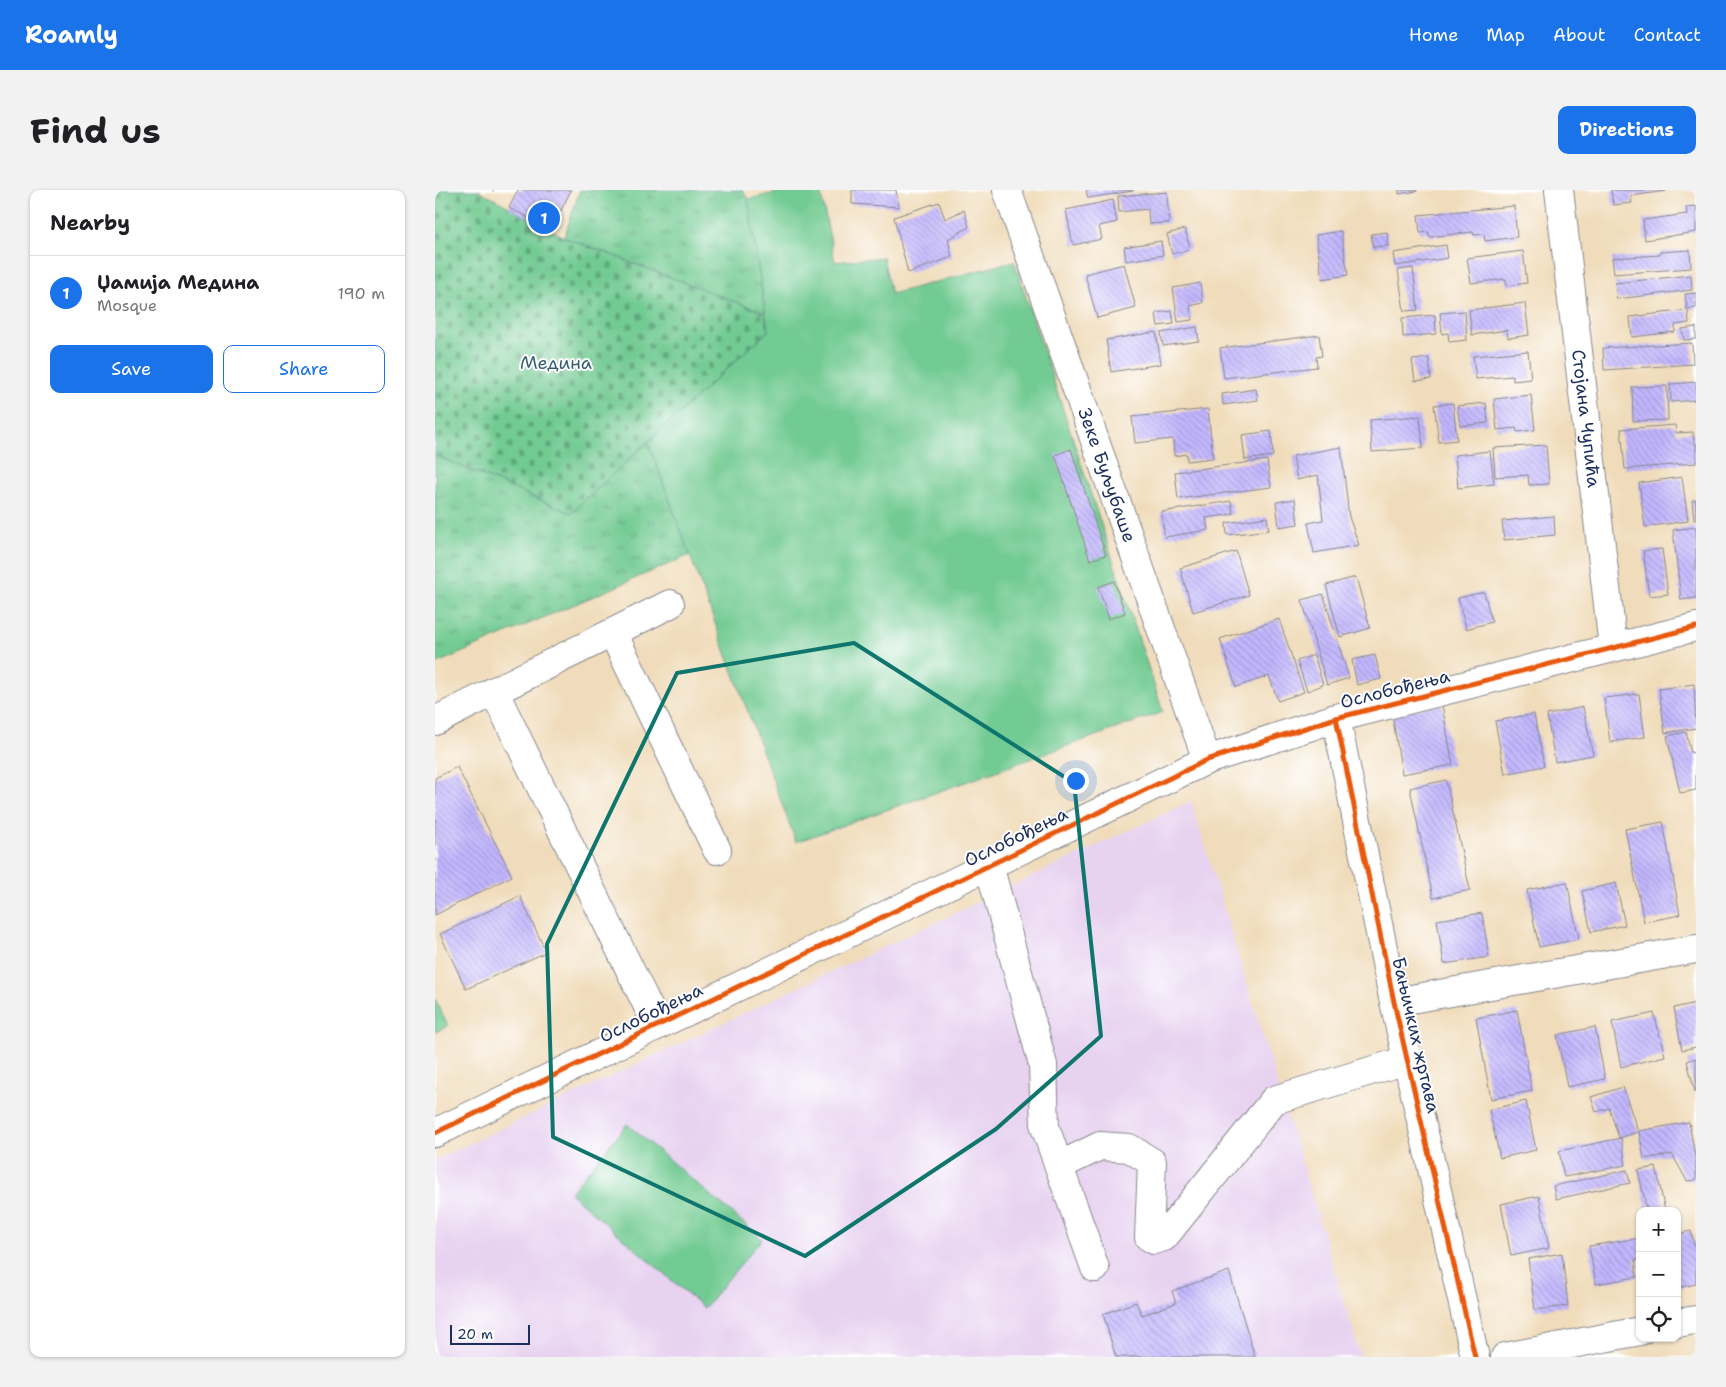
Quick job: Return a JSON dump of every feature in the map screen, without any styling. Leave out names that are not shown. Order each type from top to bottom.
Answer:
[{"type":"street","name":"Зеке Буљубаше","points":[[1007,190],[1207,760]]},
{"type":"street","name":"Стојана Чупића","points":[[1559,190],[1613,647]]},
{"type":"street","points":[[435,721],[670,604]]},
{"type":"street","name":"Ослобођења","points":[[435,1133],[1207,760],[1336,718],[1696,627]]},
{"type":"street","points":[[613,632],[717,850]]},
{"type":"street","points":[[494,691],[657,1025]]},
{"type":"street","name":"Бањичких жртава","points":[[1336,718],[1394,1002],[1475,1357]]},
{"type":"street","points":[[989,865],[1043,1065],[1045,1126],[1095,1268]]},
{"type":"street","points":[[1394,1002],[1696,949]]},
{"type":"street","points":[[1059,1166],[1100,1146],[1129,1148],[1152,1162],[1149,1237],[1154,1240],[1164,1237],[1274,1100],[1407,1060]]},
{"type":"street","points":[[1681,1322],[1696,1320]]},
{"type":"street","points":[[1505,1357],[1636,1332]]},
{"type":"highlighted area","points":[[854,643],[1074,783],[1101,1036],[996,1129],[805,1256],[553,1137],[547,944],[677,673]]},
{"type":"shaded area","points":[[1191,801],[1361,1357],[435,1357],[435,1160]]},
{"type":"green space","name":"Медина","points":[[435,190],[478,190],[564,237],[765,313],[768,331],[571,513],[435,455]]},
{"type":"green space","points":[[580,190],[743,190],[748,199],[765,313],[564,237]]},
{"type":"green space","points":[[790,190],[820,190],[835,262],[883,257],[891,294],[1014,261],[1163,712],[796,842],[648,442],[768,331],[748,199]]},
{"type":"green space","points":[[648,442],[690,555],[435,664],[435,455],[571,513]]},
{"type":"green space","points":[[435,999],[448,1026],[435,1032]]},
{"type":"green space","points":[[627,1124],[762,1239],[704,1308],[570,1193]]},
{"type":"building","points":[[518,190],[571,190],[552,229],[509,208]]},
{"type":"building","points":[[852,190],[896,190],[899,207],[852,204]]},
{"type":"building","points":[[1086,190],[1133,190],[1133,191],[1088,198]]},
{"type":"building","points":[[1399,190],[1417,190],[1417,191],[1399,194]]},
{"type":"building","points":[[1611,190],[1666,191],[1631,196],[1632,203],[1613,205]]},
{"type":"building","points":[[1167,192],[1169,223],[1149,224],[1148,209],[1119,212],[1118,196]]},
{"type":"building","points":[[1113,200],[1117,222],[1099,226],[1102,239],[1073,245],[1066,210]]},
{"type":"building","points":[[939,202],[945,219],[964,210],[969,227],[948,239],[952,257],[908,273],[894,217]]},
{"type":"building","points":[[1514,206],[1517,237],[1485,241],[1484,234],[1474,235],[1473,232],[1429,237],[1429,232],[1420,233],[1418,215]]},
{"type":"building","points":[[1696,206],[1696,232],[1645,240],[1643,220],[1687,214],[1686,207]]},
{"type":"building","points":[[1185,229],[1190,249],[1172,254],[1167,234]]},
{"type":"building","points":[[1341,231],[1348,275],[1322,279],[1316,235]]},
{"type":"building","points":[[1387,232],[1388,246],[1373,247],[1371,234]]},
{"type":"building","points":[[1161,241],[1163,255],[1126,261],[1124,247]]},
{"type":"building","points":[[1446,245],[1448,258],[1395,266],[1393,253]]},
{"type":"building","points":[[1690,250],[1691,268],[1614,274],[1612,258],[1660,255],[1660,252]]},
{"type":"building","points":[[1523,251],[1527,283],[1507,286],[1506,279],[1471,283],[1467,258]]},
{"type":"building","points":[[1124,264],[1136,308],[1097,318],[1085,274]]},
{"type":"building","points":[[1413,268],[1418,310],[1404,311],[1398,270]]},
{"type":"building","points":[[1691,275],[1692,290],[1617,299],[1615,283]]},
{"type":"building","points":[[1200,283],[1203,303],[1190,306],[1192,320],[1178,322],[1173,288]]},
{"type":"building","points":[[1696,293],[1696,308],[1687,309],[1685,294]]},
{"type":"building","points":[[1525,303],[1529,335],[1508,338],[1507,330],[1472,335],[1469,310]]},
{"type":"building","points":[[1688,310],[1689,323],[1675,325],[1675,332],[1632,337],[1630,317]]},
{"type":"building","points":[[1172,311],[1174,324],[1158,326],[1156,313]]},
{"type":"building","points":[[1465,311],[1467,340],[1449,342],[1448,333],[1442,334],[1440,313]]},
{"type":"building","points":[[1435,315],[1436,334],[1403,337],[1402,318]]},
{"type":"building","points":[[1197,327],[1199,341],[1163,346],[1161,333]]},
{"type":"building","points":[[1696,327],[1696,339],[1684,340],[1682,329]]},
{"type":"building","points":[[1156,332],[1161,364],[1111,372],[1106,340]]},
{"type":"building","points":[[1319,335],[1322,356],[1316,357],[1317,367],[1224,378],[1220,348]]},
{"type":"building","points":[[1692,343],[1693,364],[1604,370],[1603,348]]},
{"type":"building","points":[[1528,351],[1531,379],[1513,381],[1513,376],[1476,379],[1473,356]]},
{"type":"building","points":[[1429,358],[1431,379],[1415,381],[1412,360]]},
{"type":"building","points":[[1696,382],[1696,400],[1671,402],[1670,384]]},
{"type":"building","points":[[1667,386],[1668,420],[1633,421],[1632,387]]},
{"type":"building","points":[[1256,389],[1258,400],[1223,405],[1222,394]]},
{"type":"building","points":[[1531,395],[1535,430],[1517,432],[1516,428],[1497,430],[1494,399]]},
{"type":"building","points":[[1453,403],[1457,440],[1439,442],[1434,405]]},
{"type":"building","points":[[1486,403],[1488,423],[1460,426],[1457,406]]},
{"type":"building","points":[[1208,409],[1213,458],[1187,461],[1187,454],[1174,456],[1173,439],[1135,443],[1132,417]]},
{"type":"building","points":[[1420,416],[1423,448],[1372,452],[1370,420]]},
{"type":"building","points":[[1675,425],[1676,433],[1693,432],[1694,443],[1696,443],[1696,463],[1625,469],[1621,429]]},
{"type":"building","points":[[1271,431],[1273,456],[1245,460],[1242,435]]},
{"type":"building","points":[[1546,445],[1549,484],[1529,485],[1528,475],[1495,477],[1493,448]]},
{"type":"building","points":[[1341,447],[1349,517],[1359,545],[1314,553],[1308,523],[1323,520],[1318,475],[1297,480],[1293,456]]},
{"type":"building","points":[[1071,449],[1106,555],[1090,560],[1055,455]]},
{"type":"building","points":[[1490,451],[1494,484],[1458,488],[1455,455]]},
{"type":"building","points":[[1267,460],[1271,487],[1178,499],[1175,472]]},
{"type":"building","points":[[1682,477],[1688,521],[1645,527],[1639,483]]},
{"type":"building","points":[[1295,499],[1298,524],[1279,527],[1276,502]]},
{"type":"building","points":[[1692,500],[1696,500],[1696,520],[1694,520]]},
{"type":"building","points":[[1231,501],[1233,514],[1206,518],[1208,530],[1165,537],[1161,512]]},
{"type":"building","points":[[1554,516],[1555,535],[1504,540],[1502,521]]},
{"type":"building","points":[[1267,517],[1269,530],[1227,535],[1226,523]]},
{"type":"building","points":[[1696,527],[1696,598],[1681,600],[1673,530]]},
{"type":"building","points":[[1662,549],[1668,594],[1649,596],[1643,551]]},
{"type":"building","points":[[1236,551],[1249,595],[1193,612],[1180,568]]},
{"type":"building","points":[[1356,577],[1370,628],[1340,637],[1326,585]]},
{"type":"building","points":[[1114,581],[1125,613],[1109,619],[1098,587]]},
{"type":"building","points":[[1484,592],[1492,622],[1466,629],[1458,598]]},
{"type":"building","points":[[1323,594],[1349,678],[1327,685],[1302,600]]},
{"type":"building","points":[[1279,619],[1304,692],[1278,701],[1269,676],[1236,687],[1220,639]]},
{"type":"building","points":[[1314,655],[1323,685],[1307,691],[1297,661]]},
{"type":"building","points":[[1375,655],[1381,679],[1357,685],[1352,660]]},
{"type":"building","points":[[1694,684],[1696,728],[1665,733],[1659,689]]},
{"type":"building","points":[[1639,694],[1645,737],[1610,742],[1604,698]]},
{"type":"building","points":[[1442,705],[1453,765],[1402,774],[1392,714]]},
{"type":"building","points":[[1583,707],[1593,755],[1555,762],[1547,715]]},
{"type":"building","points":[[1534,714],[1544,766],[1505,774],[1495,721]]},
{"type":"building","points":[[1686,732],[1691,753],[1696,752],[1696,790],[1680,793],[1667,736]]},
{"type":"building","points":[[457,767],[512,876],[435,915],[435,778]]},
{"type":"building","points":[[1446,780],[1470,890],[1433,898],[1410,788]]},
{"type":"building","points":[[1663,822],[1680,915],[1644,922],[1625,829]]},
{"type":"building","points":[[1567,882],[1579,939],[1539,947],[1527,890]]},
{"type":"building","points":[[1616,883],[1625,925],[1591,932],[1582,891]]},
{"type":"building","points":[[520,896],[546,952],[466,989],[440,934]]},
{"type":"building","points":[[1482,913],[1489,957],[1444,964],[1437,920]]},
{"type":"building","points":[[1696,1003],[1696,1047],[1682,1050],[1674,1008]]},
{"type":"building","points":[[1517,1010],[1532,1091],[1491,1099],[1476,1018]]},
{"type":"building","points":[[1654,1013],[1665,1056],[1621,1067],[1612,1022]]},
{"type":"building","points":[[1595,1027],[1605,1079],[1567,1087],[1557,1035]]},
{"type":"building","points":[[1696,1058],[1696,1092],[1695,1092],[1687,1061]]},
{"type":"building","points":[[1623,1087],[1638,1132],[1619,1138],[1609,1108],[1596,1112],[1591,1097]]},
{"type":"building","points":[[1526,1101],[1536,1150],[1500,1158],[1489,1110]]},
{"type":"building","points":[[1689,1122],[1696,1162],[1696,1180],[1687,1181],[1672,1154],[1644,1159],[1639,1131]]},
{"type":"building","points":[[1621,1138],[1626,1165],[1564,1177],[1559,1151]]},
{"type":"building","points":[[1656,1167],[1664,1207],[1646,1207],[1638,1170]]},
{"type":"building","points":[[1627,1170],[1630,1183],[1556,1199],[1553,1186]]},
{"type":"building","points":[[1539,1196],[1549,1248],[1511,1256],[1501,1204]]},
{"type":"building","points":[[1691,1231],[1696,1252],[1696,1284],[1681,1287],[1681,1252],[1681,1233]]},
{"type":"building","points":[[1636,1239],[1636,1277],[1596,1284],[1589,1246]]},
{"type":"building","points":[[1562,1253],[1568,1306],[1535,1310],[1528,1259]]},
{"type":"building","points":[[1229,1271],[1255,1357],[1116,1357],[1103,1314],[1136,1302],[1142,1315],[1176,1303],[1172,1291]]},
{"type":"cycle path","points":[[435,1133],[1207,760],[1336,718],[1696,627]]},
{"type":"cycle path","points":[[1336,718],[1394,1002],[1475,1357]]},
{"type":"place","name":"Џамија Медина","points":[[544,218]]}]
